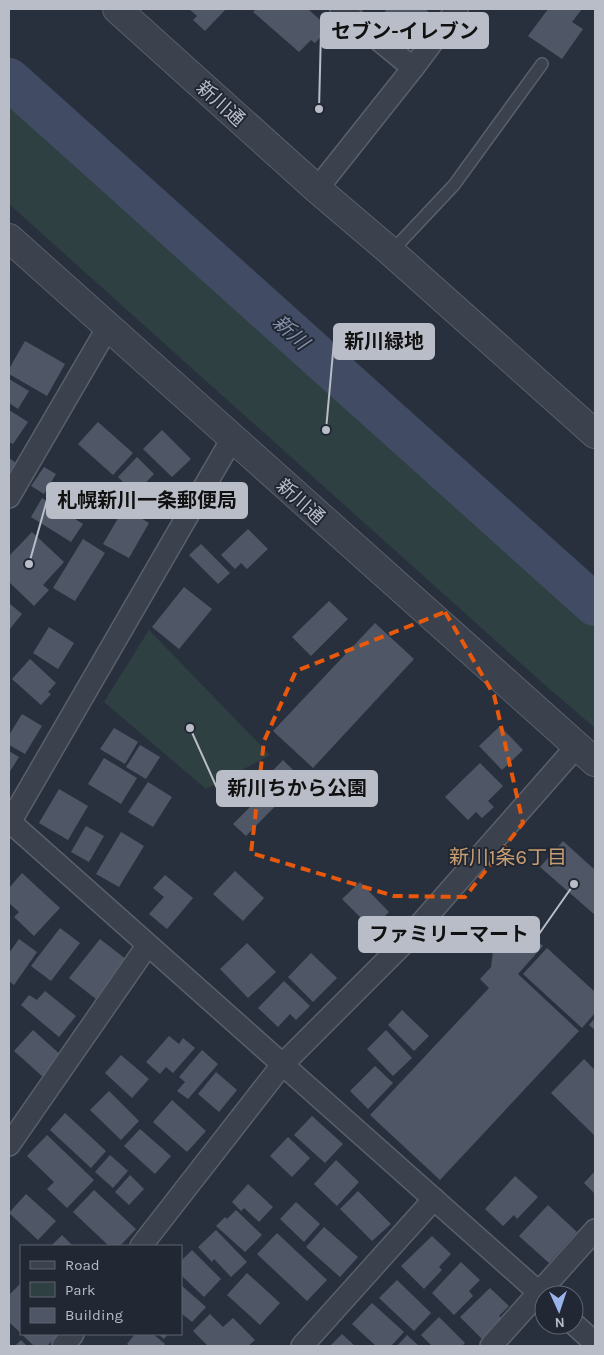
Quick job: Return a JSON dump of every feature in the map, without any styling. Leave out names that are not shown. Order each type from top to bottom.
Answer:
[{"type":"street","points":[[342,9],[413,68]]},
{"type":"street","points":[[317,189],[413,68],[456,9]]},
{"type":"street","name":"新川通","points":[[126,12],[317,189],[595,434]]},
{"type":"street","name":"新川通","points":[[9,238],[586,754]]},
{"type":"street","points":[[9,497],[108,327]]},
{"type":"street","points":[[232,439],[9,822],[534,1289]]},
{"type":"street","points":[[142,1245],[282,1065],[402,945],[586,754]]},
{"type":"street","points":[[9,1145],[147,946]]},
{"type":"street","points":[[302,1346],[434,1200]]},
{"type":"street","points":[[549,1285],[595,1230]]},
{"type":"street","points":[[491,1346],[534,1302]]},
{"type":"street","points":[[584,1333],[595,1343]]},
{"type":"street","points":[[63,1346],[72,1335]]},
{"type":"lane","points":[[390,252],[454,185],[542,64]]},
{"type":"highlighted area","points":[[445,612],[494,695],[523,823],[465,897],[394,896],[251,853],[264,741],[296,671]]},
{"type":"green space","points":[[9,91],[595,614],[595,728],[9,204]]},
{"type":"green space","points":[[149,630],[270,755],[206,789],[104,702]]},
{"type":"building","points":[[189,9],[226,9],[205,31],[193,20],[197,16]]},
{"type":"building","points":[[256,9],[308,9],[329,28],[315,43],[311,40],[299,52],[253,12]]},
{"type":"building","points":[[387,9],[425,9],[430,13],[410,38],[381,16]]},
{"type":"building","points":[[548,9],[582,9],[572,22],[583,29],[562,59],[528,36]]},
{"type":"building","points":[[25,341],[65,364],[47,396],[9,374],[9,369]]},
{"type":"building","points":[[9,379],[29,391],[18,409],[9,403]]},
{"type":"building","points":[[9,410],[28,422],[13,444],[9,442]]},
{"type":"building","points":[[98,422],[133,453],[113,475],[78,444]]},
{"type":"building","points":[[162,430],[191,459],[172,477],[143,449]]},
{"type":"building","points":[[137,457],[154,474],[135,494],[118,477]]},
{"type":"building","points":[[9,458],[16,463],[9,475]]},
{"type":"building","points":[[44,467],[56,474],[44,494],[31,486]]},
{"type":"building","points":[[42,498],[83,524],[71,542],[31,517]]},
{"type":"building","points":[[124,508],[149,523],[129,558],[103,544]]},
{"type":"building","points":[[248,529],[268,549],[247,569],[241,563],[235,569],[221,555]]},
{"type":"building","points":[[32,532],[64,562],[43,585],[49,590],[34,606],[9,582],[9,556]]},
{"type":"building","points":[[83,539],[105,553],[75,601],[53,588]]},
{"type":"building","points":[[201,544],[230,573],[218,584],[189,555]]},
{"type":"building","points":[[184,587],[212,609],[179,649],[152,627]]},
{"type":"building","points":[[329,601],[348,619],[311,656],[292,637]]},
{"type":"building","points":[[9,603],[22,614],[9,630]]},
{"type":"building","points":[[375,623],[414,659],[313,768],[273,731]]},
{"type":"building","points":[[49,627],[74,643],[58,669],[33,653]]},
{"type":"building","points":[[30,659],[56,683],[48,692],[51,694],[41,705],[12,679]]},
{"type":"building","points":[[22,714],[42,726],[25,754],[9,745],[9,735]]},
{"type":"building","points":[[500,726],[523,750],[502,770],[479,746]]},
{"type":"building","points":[[114,728],[138,742],[125,764],[100,749]]},
{"type":"building","points":[[140,745],[160,757],[146,779],[126,767]]},
{"type":"building","points":[[9,751],[19,757],[9,773]]},
{"type":"building","points":[[104,758],[137,778],[121,804],[88,784]]},
{"type":"building","points":[[283,760],[302,779],[246,836],[233,824],[252,805],[245,799]]},
{"type":"building","points":[[480,763],[503,786],[488,801],[494,807],[482,818],[476,812],[468,820],[445,797]]},
{"type":"building","points":[[148,782],[172,797],[153,827],[128,812]]},
{"type":"building","points":[[59,789],[88,806],[68,840],[39,823]]},
{"type":"building","points":[[86,826],[104,836],[89,862],[71,852]]},
{"type":"building","points":[[121,832],[144,846],[119,887],[96,874]]},
{"type":"building","points":[[563,841],[595,870],[595,915],[540,867]]},
{"type":"building","points":[[235,871],[264,898],[243,921],[213,894]]},
{"type":"building","points":[[22,873],[60,908],[34,936],[14,917],[19,912],[9,903],[9,888]]},
{"type":"building","points":[[165,875],[193,898],[167,929],[149,914],[164,897],[153,888]]},
{"type":"building","points":[[360,882],[389,912],[372,929],[342,899]]},
{"type":"building","points":[[519,924],[543,946],[518,974],[579,1031],[440,1180],[370,1115],[489,988],[480,979],[491,967],[493,951]]},
{"type":"building","points":[[60,928],[80,943],[51,981],[31,966]]},
{"type":"building","points":[[19,939],[37,952],[14,985],[9,981],[9,953]]},
{"type":"building","points":[[100,939],[127,960],[96,999],[69,978]]},
{"type":"building","points":[[247,943],[276,972],[248,998],[220,969]]},
{"type":"building","points":[[547,948],[595,992],[595,1013],[582,1028],[523,974]]},
{"type":"building","points":[[311,953],[337,978],[313,1002],[288,977]]},
{"type":"building","points":[[284,981],[310,1006],[296,1020],[290,1014],[278,1027],[258,1008]]},
{"type":"building","points":[[45,991],[76,1016],[59,1037],[21,1005],[29,995],[37,1000]]},
{"type":"building","points":[[402,1010],[429,1036],[414,1051],[388,1025]]},
{"type":"building","points":[[595,1018],[595,1030],[589,1025]]},
{"type":"building","points":[[33,1030],[62,1056],[43,1077],[14,1051]]},
{"type":"building","points":[[386,1030],[412,1058],[393,1076],[367,1049]]},
{"type":"building","points":[[169,1036],[179,1044],[183,1038],[195,1048],[173,1073],[166,1067],[160,1074],[146,1062]]},
{"type":"building","points":[[202,1050],[218,1064],[188,1099],[177,1091],[185,1082],[179,1077]]},
{"type":"building","points":[[121,1055],[149,1079],[132,1098],[105,1073]]},
{"type":"building","points":[[584,1059],[595,1070],[595,1136],[551,1093]]},
{"type":"building","points":[[375,1066],[393,1083],[368,1109],[350,1091]]},
{"type":"building","points":[[216,1072],[237,1090],[219,1112],[198,1094]]},
{"type":"building","points":[[109,1091],[139,1121],[121,1140],[90,1110]]},
{"type":"building","points":[[172,1100],[206,1131],[187,1152],[153,1122]]},
{"type":"building","points":[[65,1113],[106,1151],[91,1168],[50,1130]]},
{"type":"building","points":[[312,1116],[343,1144],[325,1163],[294,1135]]},
{"type":"building","points":[[140,1129],[171,1156],[155,1174],[124,1146]]},
{"type":"building","points":[[47,1135],[94,1180],[67,1208],[47,1189],[54,1182],[27,1156]]},
{"type":"building","points":[[288,1137],[310,1158],[292,1177],[270,1156]]},
{"type":"building","points":[[110,1155],[128,1171],[113,1188],[95,1172]]},
{"type":"building","points":[[336,1160],[359,1182],[337,1206],[314,1184]]},
{"type":"building","points":[[595,1171],[595,1194],[584,1183]]},
{"type":"building","points":[[130,1175],[144,1189],[129,1205],[115,1192]]},
{"type":"building","points":[[515,1176],[538,1197],[517,1219],[514,1215],[503,1226],[485,1209]]},
{"type":"building","points":[[248,1184],[273,1207],[259,1222],[244,1208],[241,1211],[232,1202]]},
{"type":"building","points":[[94,1190],[136,1229],[121,1245],[108,1245],[73,1212]]},
{"type":"building","points":[[358,1191],[391,1224],[372,1241],[340,1209]]},
{"type":"building","points":[[26,1194],[56,1221],[38,1240],[9,1213]]},
{"type":"building","points":[[296,1202],[320,1224],[304,1242],[280,1219]]},
{"type":"building","points":[[548,1205],[577,1232],[549,1263],[519,1236]]},
{"type":"building","points":[[236,1210],[262,1235],[245,1252],[216,1226]]},
{"type":"building","points":[[324,1227],[358,1257],[340,1277],[306,1247]]},
{"type":"building","points":[[216,1230],[247,1262],[231,1277],[214,1259],[212,1262],[198,1247]]},
{"type":"building","points":[[277,1233],[327,1280],[307,1301],[257,1254]]},
{"type":"building","points":[[62,1235],[72,1245],[52,1245]]},
{"type":"building","points":[[432,1236],[451,1254],[439,1267],[442,1270],[424,1289],[401,1266]]},
{"type":"building","points":[[192,1250],[221,1279],[204,1297],[182,1276],[182,1260]]},
{"type":"building","points":[[461,1262],[480,1280],[469,1291],[473,1296],[454,1315],[432,1293]]},
{"type":"building","points":[[247,1273],[280,1303],[260,1325],[227,1295]]},
{"type":"building","points":[[397,1280],[431,1313],[414,1331],[379,1298]]},
{"type":"building","points":[[20,1284],[20,1333],[9,1322],[9,1295]]},
{"type":"building","points":[[182,1286],[206,1307],[192,1322],[182,1314]]},
{"type":"building","points":[[490,1288],[509,1306],[499,1316],[504,1320],[483,1340],[460,1317]]},
{"type":"building","points":[[372,1303],[404,1332],[391,1346],[376,1346],[352,1324]]},
{"type":"building","points":[[210,1314],[223,1327],[233,1318],[255,1340],[248,1346],[208,1346],[193,1331]]},
{"type":"building","points":[[439,1317],[465,1343],[462,1346],[432,1346],[421,1335]]},
{"type":"building","points":[[342,1334],[355,1346],[330,1346]]},
{"type":"building","points":[[23,1335],[58,1335],[47,1346],[34,1346]]},
{"type":"building","points":[[134,1335],[154,1335],[165,1344],[163,1346],[130,1346],[127,1344]]},
{"type":"building","points":[[159,1335],[167,1335],[164,1339]]},
{"type":"building","points":[[407,1335],[419,1346],[397,1346]]},
{"type":"building","points":[[21,1340],[27,1346],[15,1346]]},
{"type":"waterway","name":"新川","points":[[9,79],[595,605]]},
{"type":"place","name":"セブン-イレブン","points":[[319,109]]},
{"type":"place","name":"新川緑地","points":[[326,430]]},
{"type":"place","name":"札幌新川一条郵便局","points":[[29,564]]},
{"type":"place","name":"新川ちから公園","points":[[190,728]]},
{"type":"place","name":"ファミリーマート","points":[[574,884]]},
{"type":"district","name":"新川1条6丁目","points":[[508,857]]}]
